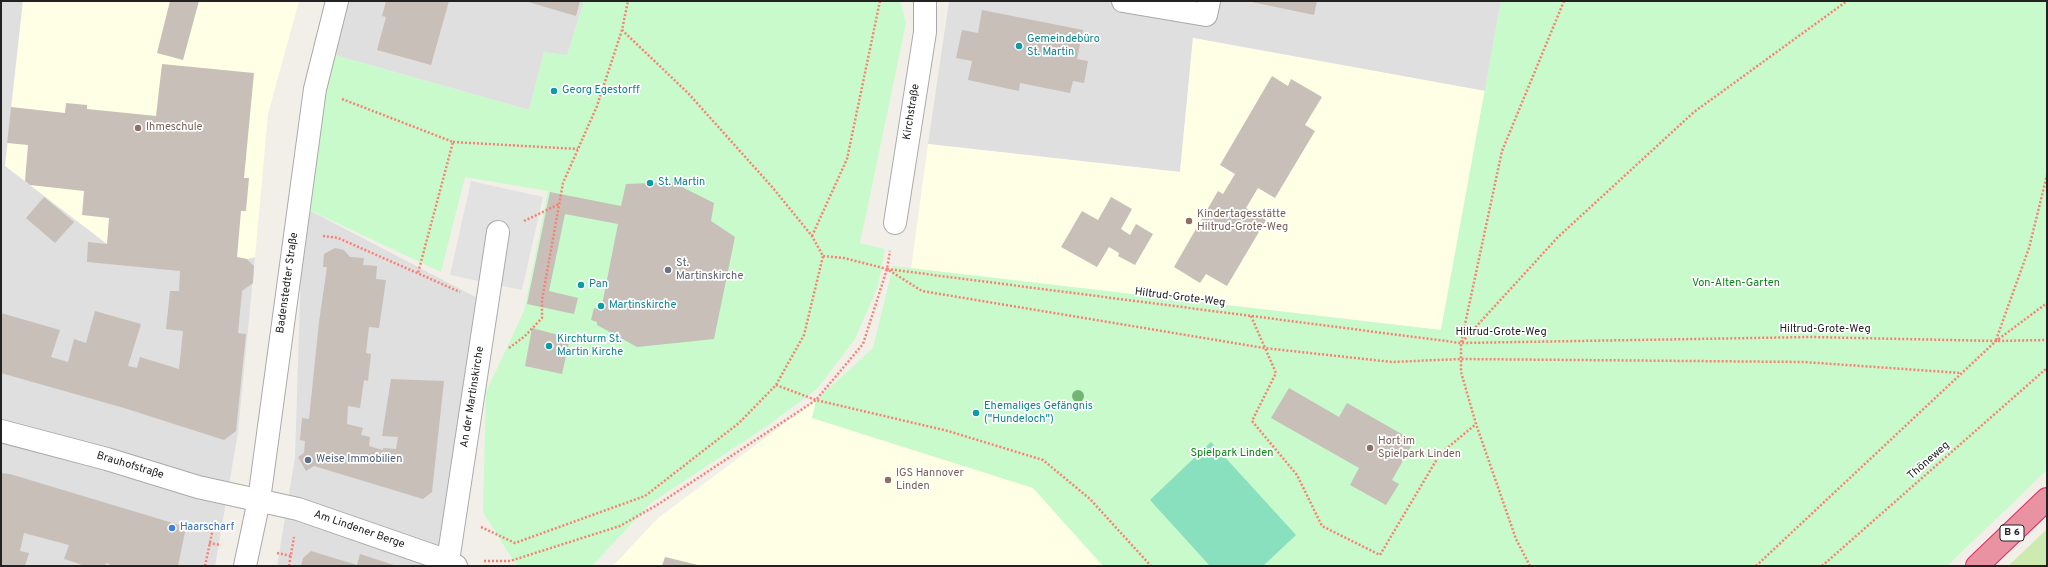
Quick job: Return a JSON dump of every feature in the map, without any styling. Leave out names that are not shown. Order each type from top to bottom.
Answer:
[{"type":"highway","name":"B 6","points":[[1977,566],[2047,499]]},
{"type":"street","name":"Badenstedter Straße","points":[[246,566],[259,500],[315,89],[337,1]]},
{"type":"street","name":"Kirchstraße","points":[[894,223],[925,32],[925,1]]},
{"type":"street","points":[[1122,1],[1206,15],[1209,1]]},
{"type":"street","name":"An der Martinskirche","points":[[452,563],[455,515],[498,232]]},
{"type":"street","name":"Brauhofstraße","points":[[1,431],[107,459],[198,487],[259,500]]},
{"type":"street","name":"Am Lindener Berge","points":[[259,500],[317,515],[452,563]]},
{"type":"path","points":[[508,350],[525,336],[542,318],[542,300],[563,184],[597,106],[622,30],[628,1]]},
{"type":"path","points":[[812,236],[847,159],[880,1]]},
{"type":"path","points":[[1530,566],[1516,539],[1476,424],[1461,372],[1461,343],[1502,151],[1564,1]]},
{"type":"path","points":[[1461,343],[1558,238],[1694,112],[1847,1]]},
{"type":"path","points":[[455,515],[515,543],[645,496],[739,423],[776,385],[804,335],[823,256],[812,236],[773,188],[688,93],[622,30]]},
{"type":"path","points":[[315,89],[453,142],[578,149]]},
{"type":"path","points":[[418,273],[453,142]]},
{"type":"path","points":[[1996,341],[2028,248],[2047,175]]},
{"type":"path","points":[[498,232],[560,204]]},
{"type":"path","points":[[452,563],[510,561],[620,526],[657,505],[816,400],[863,344],[887,269],[894,223]]},
{"type":"path","points":[[295,232],[338,238],[486,303]]},
{"type":"path","points":[[823,256],[844,258],[887,269],[922,291],[1264,348],[1392,362],[1461,359],[1804,362],[1961,373]]},
{"type":"path","name":"Hiltrud-Grote-Weg","points":[[887,269],[1461,343],[1811,336],[1996,341],[2047,340]]},
{"type":"path","points":[[1756,566],[1996,341],[2047,303]]},
{"type":"path","points":[[1251,316],[1276,374],[1252,421],[1297,475],[1322,526],[1380,555],[1440,454],[1476,424]]},
{"type":"path","name":"Thöneweg","points":[[1822,566],[2047,368]]},
{"type":"path","points":[[776,385],[816,400],[948,431],[1043,460],[1090,499],[1151,566]]},
{"type":"path","points":[[205,566],[215,521],[225,493]]},
{"type":"shaded area","points":[[1,1],[23,1],[7,143],[237,257],[247,259],[255,257],[238,432],[215,566],[1,566]]},
{"type":"shaded area","name":"Ihmeschule","points":[[23,1],[299,1],[268,114],[255,257],[247,259],[107,244],[5,166]]},
{"type":"shaded area","points":[[344,1],[584,1],[567,56],[544,52],[529,110],[331,54]]},
{"type":"shaded area","points":[[949,1],[1501,1],[1485,91],[1193,38],[1180,172],[928,144]]},
{"type":"shaded area","name":"Kindertagesstätte Hiltrud-Grote-Weg","points":[[1193,38],[1485,91],[1441,330],[911,269],[928,144],[1180,172]]},
{"type":"shaded area","points":[[471,181],[543,197],[522,290],[450,275]]},
{"type":"shaded area","points":[[303,207],[487,303],[456,566],[277,566],[295,457]]},
{"type":"shaded area","name":"IGS Hannover Linden","points":[[816,400],[948,431],[1151,566],[613,566],[658,518]]},
{"type":"green space","points":[[584,1],[900,1],[906,23],[860,243],[885,249],[878,286],[855,339],[817,389],[767,426],[651,503],[592,566],[520,566],[513,560],[483,512],[486,392],[524,311],[548,191],[465,177],[441,272],[303,207],[331,54],[529,110],[544,52],[567,55]]},
{"type":"green space","name":"Von-Alten-Garten","points":[[1501,1],[2047,1],[2047,470],[1947,566],[1103,566],[1033,488],[812,418],[816,400],[873,348],[893,266],[1441,330]]},
{"type":"green space","points":[[1211,442],[1296,535],[1263,566],[1210,566],[1150,500]]},
{"type":"green space","points":[[2047,529],[2047,566],[2008,566],[2045,531]]},
{"type":"building","points":[[170,1],[199,1],[183,60],[157,53]]},
{"type":"building","points":[[386,1],[449,1],[431,65],[377,50],[386,17],[382,16]]},
{"type":"building","points":[[525,1],[580,1],[576,16]]},
{"type":"building","points":[[1247,1],[1317,1],[1314,15]]},
{"type":"building","name":"Gemeindebüro St. Martin","points":[[982,10],[1083,30],[1077,59],[1088,61],[1084,83],[1073,81],[1070,93],[1020,83],[1019,91],[968,80],[972,61],[956,58],[962,30],[978,33]]},
{"type":"building","points":[[162,64],[254,73],[244,178],[249,178],[246,211],[241,211],[237,257],[247,259],[254,266],[253,283],[242,291],[238,333],[246,334],[236,431],[224,440],[124,408],[1,373],[1,313],[60,330],[51,357],[68,362],[74,339],[86,343],[95,311],[141,324],[128,366],[137,368],[140,357],[179,369],[183,331],[166,329],[170,291],[179,291],[180,271],[87,262],[88,242],[107,244],[109,218],[82,215],[84,191],[30,185],[25,181],[28,145],[7,143],[11,107],[65,113],[66,103],[87,105],[87,109],[156,116]]},
{"type":"building","points":[[1272,76],[1288,86],[1291,79],[1322,97],[1305,125],[1315,131],[1275,198],[1258,188],[1246,208],[1266,220],[1227,286],[1206,274],[1200,283],[1174,267],[1218,191],[1223,194],[1235,174],[1220,165]]},
{"type":"building","name":"St. Martinskirche","points":[[672,182],[714,203],[711,221],[735,237],[714,339],[637,347],[597,325],[597,322],[591,320],[594,308],[601,310],[618,224],[565,214],[549,291],[578,298],[574,314],[527,304],[550,192],[621,206],[626,184]]},
{"type":"building","points":[[44,197],[74,222],[55,243],[26,218]]},
{"type":"building","points":[[1111,197],[1132,209],[1121,229],[1130,235],[1136,224],[1153,234],[1135,265],[1118,256],[1119,253],[1109,247],[1097,267],[1061,247],[1082,211],[1098,220]]},
{"type":"building","points":[[335,248],[344,250],[350,257],[364,258],[363,265],[377,266],[376,279],[386,280],[379,328],[369,327],[366,353],[371,354],[368,381],[364,380],[360,408],[348,406],[347,424],[363,428],[361,435],[370,437],[369,446],[383,450],[383,448],[396,449],[398,437],[382,436],[391,379],[444,381],[432,492],[423,499],[314,466],[306,471],[298,457],[304,453],[305,441],[300,440],[302,418],[309,419],[319,322],[327,267],[323,267],[324,254]]},
{"type":"building","name":"Kirchturm St. Martin Kirche","points":[[532,328],[570,338],[562,374],[525,366]]},
{"type":"building","points":[[1289,388],[1339,417],[1347,403],[1414,441],[1392,480],[1399,484],[1386,505],[1350,485],[1359,468],[1271,418]]},
{"type":"building","points":[[1,473],[10,474],[186,527],[178,566],[113,566],[106,563],[105,566],[85,566],[64,559],[69,545],[24,533],[20,551],[29,553],[25,566],[1,566]]},
{"type":"building","points":[[311,551],[357,565],[360,554],[397,566],[301,566],[303,558]]},
{"type":"building","points":[[665,557],[698,565],[698,566],[662,566]]},
{"type":"place","name":"Gemeindebüro St. Martin","points":[[1019,46]]},
{"type":"place","name":"Georg Egestorff","points":[[554,91]]},
{"type":"place","name":"Ihmeschule","points":[[138,128]]},
{"type":"place","name":"St. Martin","points":[[650,183]]},
{"type":"place","name":"Kindertagesstätte Hiltrud-Grote-Weg","points":[[1189,221]]},
{"type":"place","name":"St. Martinskirche","points":[[668,270]]},
{"type":"place","name":"Pan","points":[[581,285]]},
{"type":"place","name":"Martinskirche","points":[[601,306]]},
{"type":"place","name":"Kirchturm St. Martin Kirche","points":[[549,346]]},
{"type":"place","name":"Ehemaliges Gefängnis (\"Hundeloch\")","points":[[976,413]]},
{"type":"place","name":"Hort im Spielpark Linden","points":[[1370,448]]},
{"type":"place","name":"Weise Immobilien","points":[[308,460]]},
{"type":"place","name":"IGS Hannover Linden","points":[[888,480]]},
{"type":"place","name":"Haarscharf","points":[[172,528]]},
{"type":"park label","name":"Spielpark Linden","points":[[1232,454]]}]
